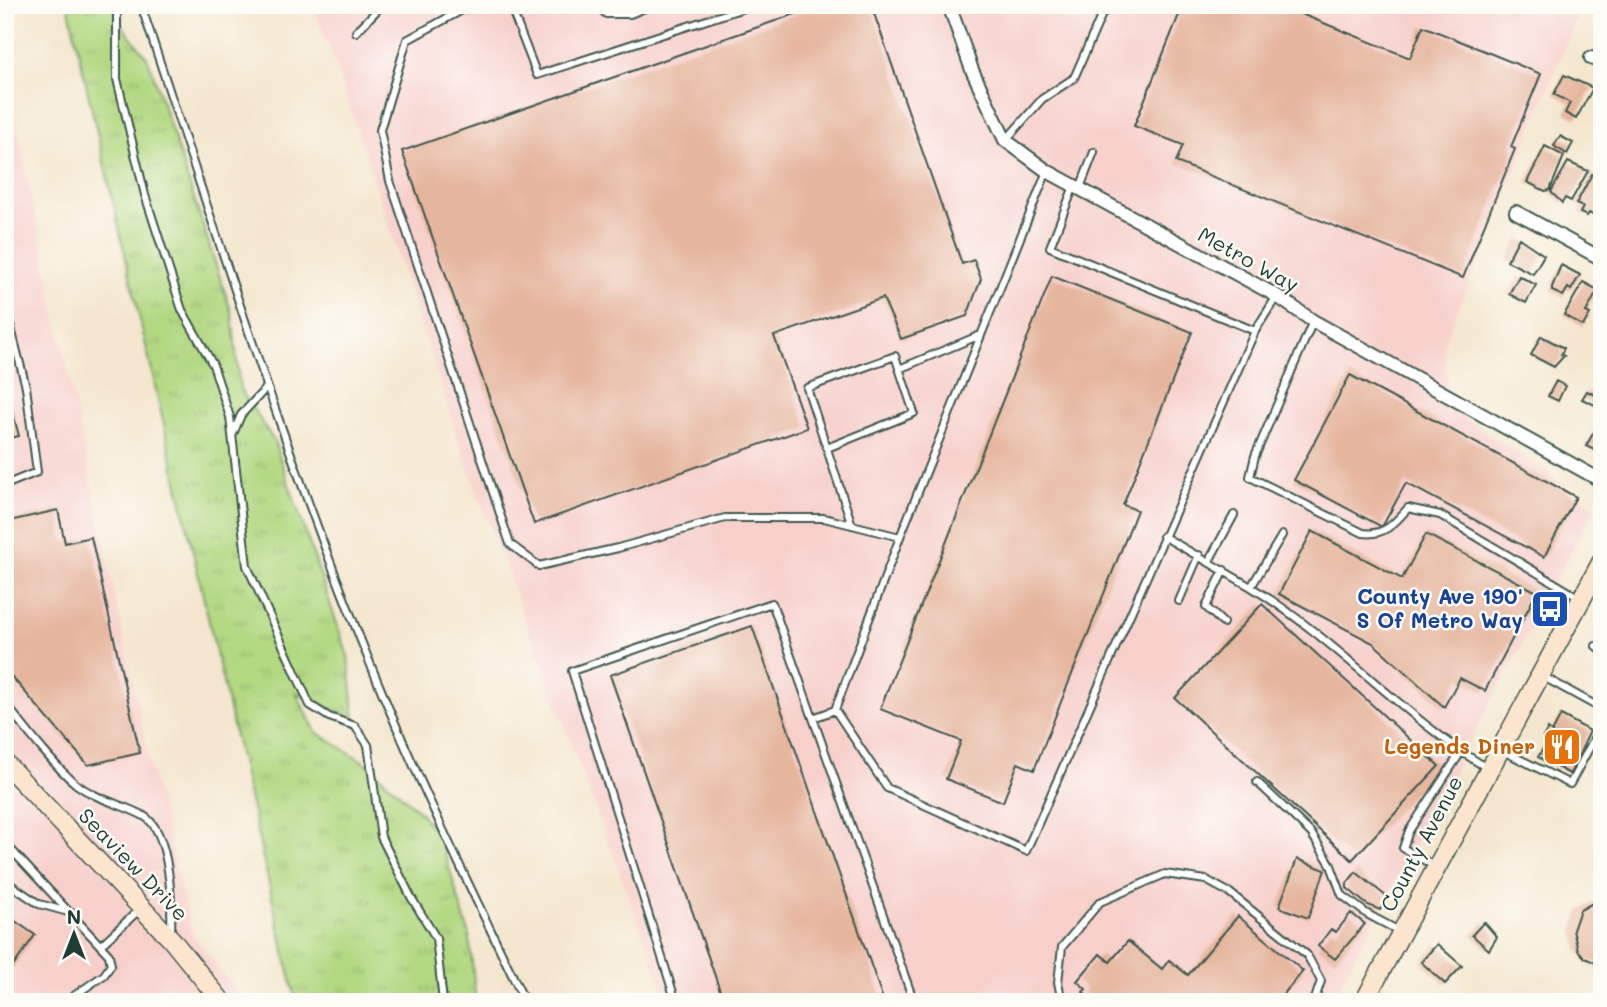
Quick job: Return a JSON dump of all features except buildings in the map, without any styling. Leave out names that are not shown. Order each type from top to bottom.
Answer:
[{"type":"main road","name":"County Avenue","points":[[1364,1002],[1539,674],[1591,591],[1602,561]]},
{"type":"main road","name":"Seaview Drive","points":[[5,763],[171,939],[222,1002]]},
{"type":"street","name":"Metro Way","points":[[949,5],[972,69],[1006,140],[1047,171],[1277,296],[1313,321],[1602,481]]},
{"type":"street","points":[[1516,212],[1602,259]]},
{"type":"lane","points":[[117,5],[117,79],[145,195],[182,310],[213,365],[230,417],[247,566],[310,705],[328,717],[355,726],[368,745],[381,836],[411,897],[436,938],[443,1002]]},
{"type":"lane","points":[[141,5],[266,388],[378,684],[525,1002]]},
{"type":"lane","points":[[356,32],[382,5]]},
{"type":"lane","points":[[510,5],[537,75],[753,5]]},
{"type":"lane","points":[[597,5],[607,13],[629,13],[652,5]]},
{"type":"lane","points":[[1006,140],[1042,99],[1074,78],[1106,5]]},
{"type":"lane","points":[[476,6],[407,40],[380,130],[390,181],[510,544],[539,566],[618,548],[725,518],[824,518],[900,537]]},
{"type":"lane","points":[[1094,152],[1050,247],[1255,331]]},
{"type":"lane","points":[[813,718],[835,710],[979,336],[1047,171]]},
{"type":"lane","points":[[835,710],[887,788],[1026,852],[1255,331],[1277,296]]},
{"type":"lane","points":[[5,305],[26,387],[37,472],[5,485]]},
{"type":"lane","points":[[1313,321],[1255,456],[1250,477],[1363,533],[1376,535],[1392,526],[1408,508],[1440,515],[1591,591]]},
{"type":"lane","points":[[899,369],[979,336]]},
{"type":"lane","points":[[827,448],[914,414],[895,356],[807,388],[852,525]]},
{"type":"lane","points":[[232,436],[241,415],[266,388]]},
{"type":"lane","points":[[1209,561],[1234,515]]},
{"type":"lane","points":[[1251,587],[1282,535]]},
{"type":"lane","points":[[1163,536],[1284,607],[1442,740],[1488,769]]},
{"type":"lane","points":[[1179,601],[1199,555]]},
{"type":"lane","points":[[1223,623],[1206,607],[1224,570]]},
{"type":"lane","points":[[676,1002],[572,671],[772,603],[914,1002]]},
{"type":"lane","points":[[1539,674],[1602,709]]},
{"type":"lane","points":[[5,703],[76,783],[104,801],[147,817],[159,839],[172,885],[171,939]]},
{"type":"lane","points":[[1499,749],[1570,784],[1602,724]]},
{"type":"lane","points":[[1435,867],[1403,848],[1409,831],[1461,751]]},
{"type":"lane","points":[[1257,782],[1311,833],[1330,863],[1342,895],[1367,914],[1400,932]]},
{"type":"lane","points":[[5,843],[102,944],[111,965],[104,975],[65,1002]]},
{"type":"lane","points":[[1602,846],[1602,853]]},
{"type":"lane","points":[[1062,1002],[1058,982],[1062,947],[1100,902],[1165,874],[1206,880],[1230,893],[1307,955],[1321,981],[1314,1002]]},
{"type":"lane","points":[[5,881],[39,904],[72,913]]},
{"type":"lane","points":[[102,944],[141,908]]},
{"type":"shaded area","points":[[312,5],[1557,5],[1577,17],[1444,344],[1449,407],[1595,507],[1331,1002],[668,1002],[465,460],[333,56]]},
{"type":"shaded area","points":[[5,70],[151,768],[192,933],[244,1002],[5,1002]]},
{"type":"green space","points":[[68,5],[114,5],[118,20],[148,59],[232,314],[240,389],[274,441],[348,656],[355,719],[296,693],[316,732],[366,763],[420,812],[441,841],[469,934],[476,1002],[296,1002]]},
{"type":"place","name":"County Ave 190' S Of Metro Way","points":[[1550,609]]},
{"type":"place","name":"Legends Diner","points":[[1562,747]]}]
